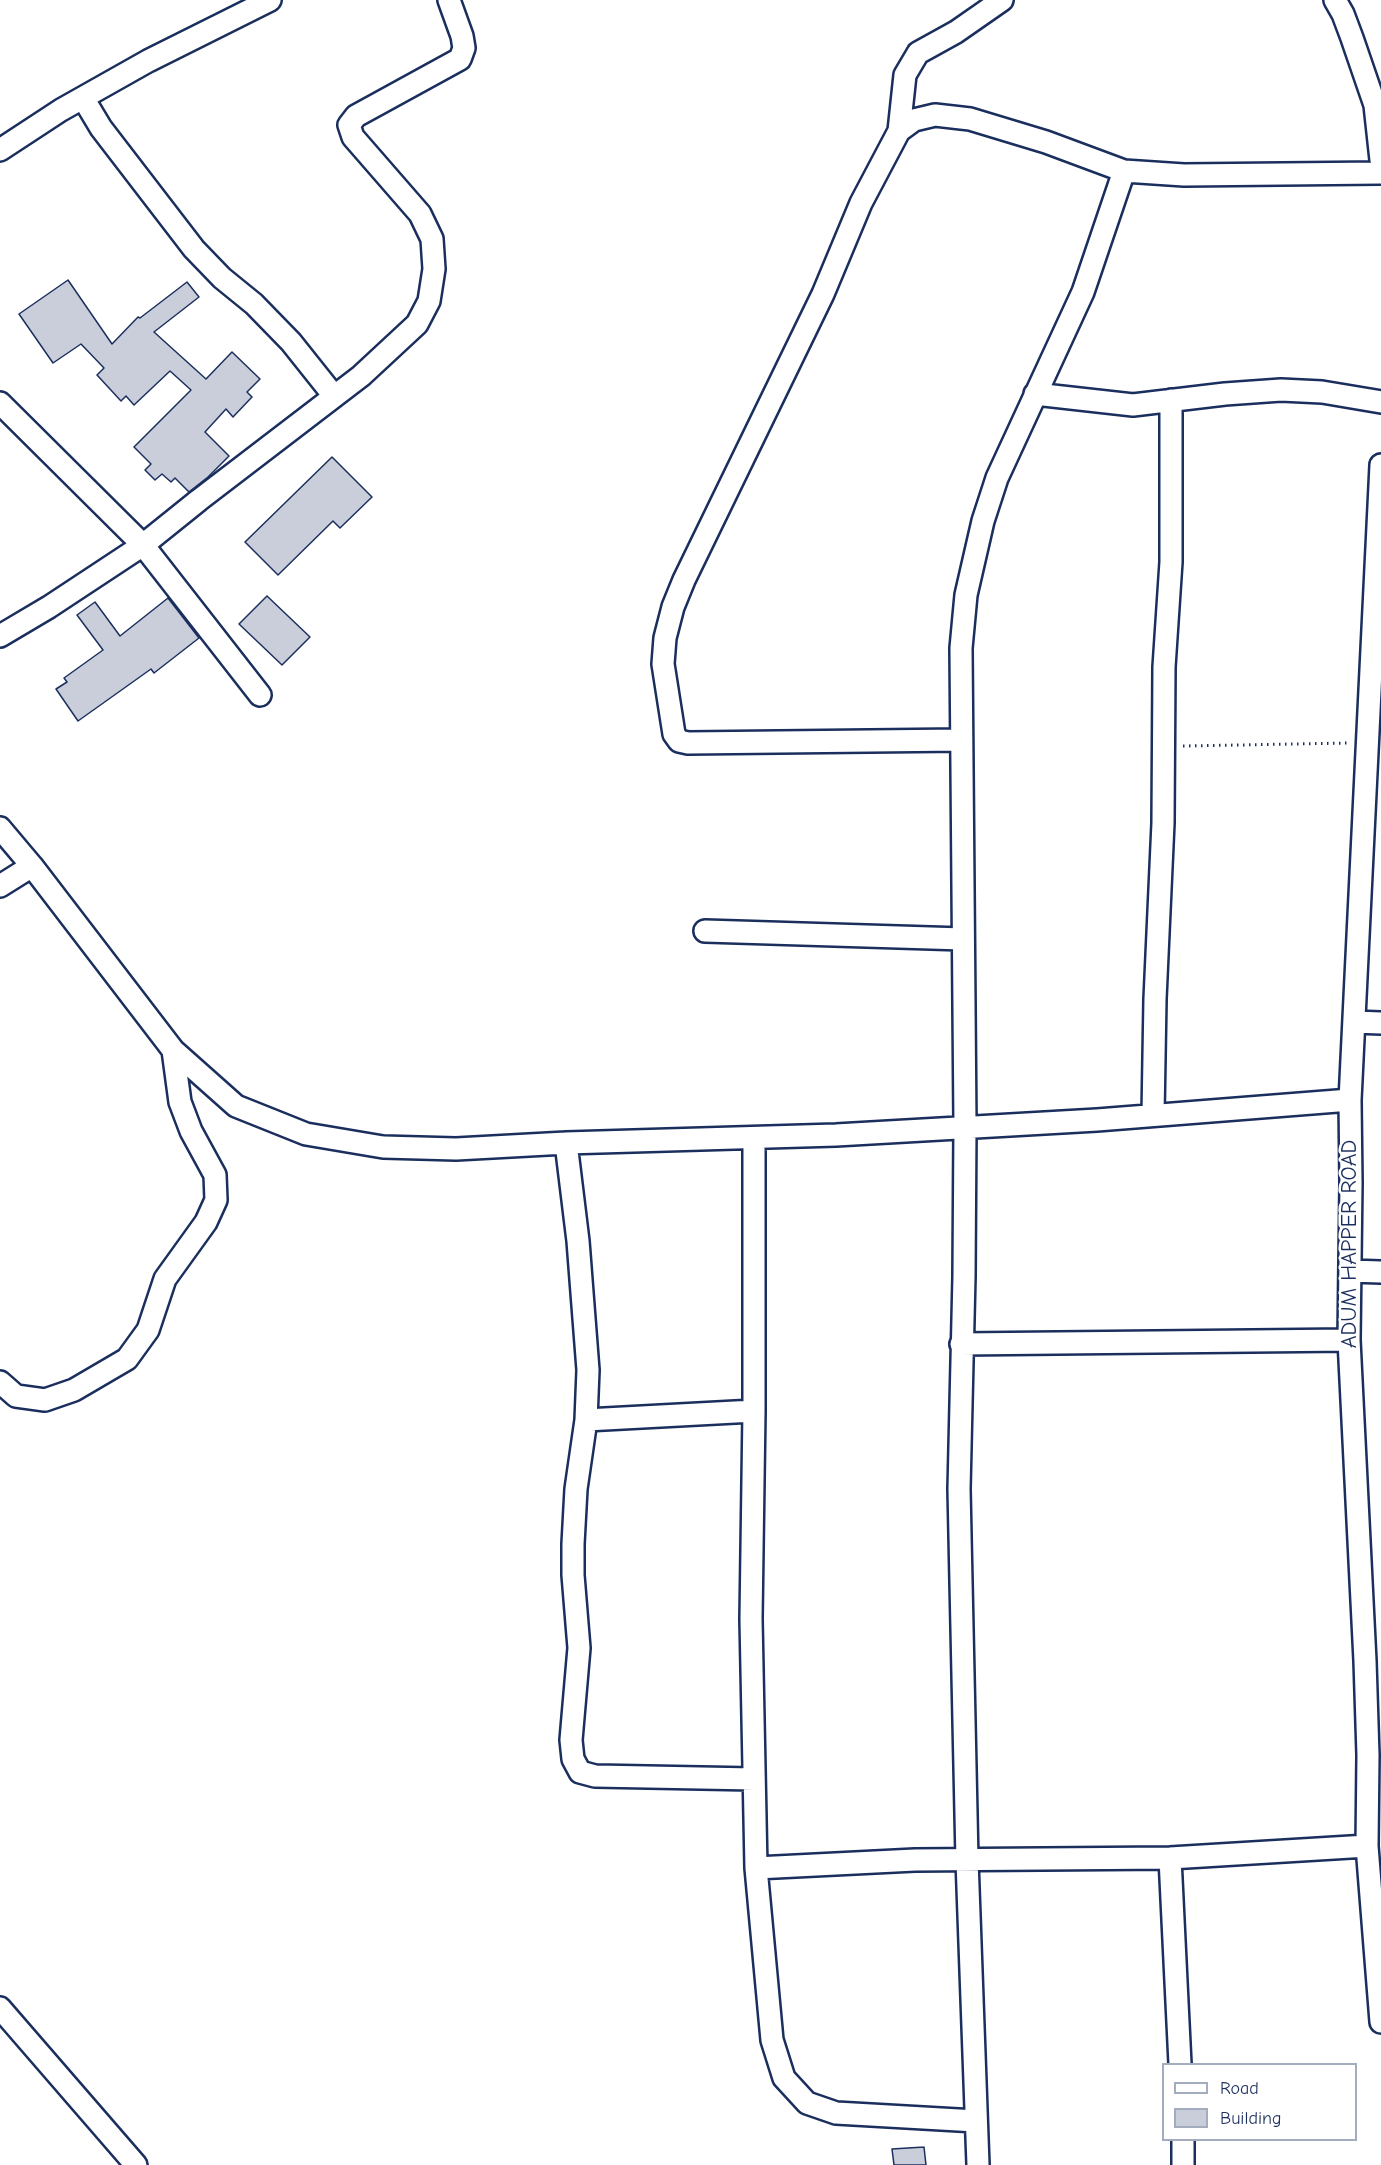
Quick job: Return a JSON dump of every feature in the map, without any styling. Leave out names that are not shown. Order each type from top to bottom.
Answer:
[{"type":"street","points":[[0,150],[83,98],[147,62],[270,0]]},
{"type":"street","points":[[0,636],[49,607],[143,545],[361,376],[417,324],[429,301],[434,269],[432,239],[420,214],[353,137],[349,125],[356,116],[460,59],[464,48],[462,36],[449,0]]},
{"type":"street","points":[[961,740],[700,743],[679,741],[674,734],[663,664],[665,638],[684,580],[823,294],[861,202],[899,131],[905,75],[918,53],[956,32],[1002,0]]},
{"type":"street","points":[[1335,0],[1343,14],[1375,105],[1381,160]]},
{"type":"street","points":[[83,98],[101,128],[194,249],[222,278],[254,304],[291,342],[334,396]]},
{"type":"street","points":[[899,131],[914,120],[935,115],[970,118],[1046,142],[1124,171],[1184,175],[1381,173]]},
{"type":"street","points":[[978,2165],[967,1860],[959,1500],[965,1126],[961,648],[966,595],[983,521],[997,478],[1083,292],[1124,171]]},
{"type":"street","points":[[1035,394],[1133,405],[1281,390],[1322,392],[1381,402]]},
{"type":"street","points":[[1154,1115],[1155,999],[1163,823],[1164,667],[1171,562],[1171,400]]},
{"type":"street","points":[[0,403],[143,545],[260,695]]},
{"type":"street","name":"ADUM HAPPER ROAD","points":[[1381,465],[1374,742],[1350,1100],[1352,1183],[1349,1340],[1375,1754],[1367,1846],[1381,2022]]},
{"type":"street","points":[[0,828],[32,866],[172,1050],[236,1106],[306,1134],[383,1147],[456,1149],[566,1143],[836,1135],[1350,1100]]},
{"type":"street","points":[[0,886],[32,866]]},
{"type":"street","points":[[705,931],[963,939]]},
{"type":"street","points":[[1354,1022],[1381,1023]]},
{"type":"street","points":[[0,1382],[16,1396],[45,1400],[75,1390],[127,1359],[148,1330],[165,1279],[206,1222],[216,1200],[215,1175],[191,1131],[180,1102],[172,1050]]},
{"type":"street","points":[[754,1138],[751,1619],[754,1779],[756,1868],[772,2040],[784,2078],[807,2103],[836,2113],[976,2121]]},
{"type":"street","points":[[566,1143],[578,1241],[588,1371],[586,1420],[576,1489],[573,1544],[579,1648],[571,1740],[573,1759],[580,1772],[595,1776],[754,1779]]},
{"type":"street","points":[[1350,1271],[1381,1272]]},
{"type":"street","points":[[961,1344],[1349,1340]]},
{"type":"street","points":[[586,1420],[754,1411]]},
{"type":"street","points":[[756,1868],[872,1862],[1170,1858],[1367,1846]]},
{"type":"street","points":[[1170,1858],[1180,2063]]},
{"type":"street","points":[[0,2008],[136,2165]]},
{"type":"street","points":[[1183,2141],[1183,2165]]},
{"type":"path","points":[[1162,747],[1374,742]]},
{"type":"building","points":[[68,280],[112,344],[138,317],[140,318],[187,282],[199,297],[154,332],[206,379],[232,352],[260,379],[247,392],[252,397],[233,417],[226,409],[205,432],[229,456],[189,492],[175,478],[171,482],[162,474],[155,480],[145,470],[151,464],[134,447],[191,390],[170,371],[134,405],[126,396],[121,401],[97,375],[104,368],[81,344],[53,363],[19,314]]},
{"type":"building","points":[[332,457],[372,497],[340,528],[333,521],[278,575],[245,542]]},
{"type":"building","points":[[267,596],[310,637],[282,665],[239,624]]},
{"type":"building","points":[[168,598],[199,638],[154,673],[151,669],[78,721],[56,689],[67,682],[64,678],[103,650],[77,615],[95,602],[120,636]]},
{"type":"building","points":[[924,2147],[926,2165],[894,2165],[892,2149]]}]
